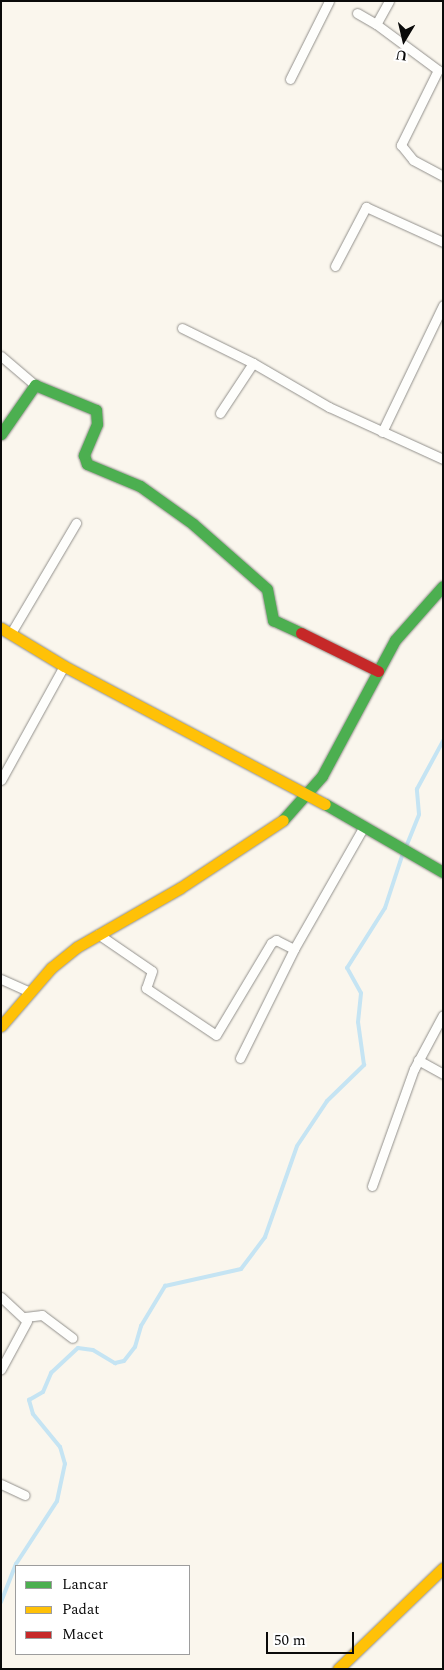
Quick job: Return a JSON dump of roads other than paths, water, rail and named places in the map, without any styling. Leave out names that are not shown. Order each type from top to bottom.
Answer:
[{"type":"street","points":[[290,78],[329,1]]},
{"type":"street","points":[[376,24],[388,1]]},
{"type":"street","points":[[357,13],[437,66],[437,76],[400,142],[413,160],[443,176]]},
{"type":"street","points":[[335,266],[366,207],[443,242]]},
{"type":"street","points":[[382,432],[443,305]]},
{"type":"street","points":[[182,328],[253,363],[317,401],[443,459]]},
{"type":"street","points":[[1,356],[35,385],[99,412],[84,455],[87,464],[140,486],[193,524],[268,590],[273,620],[378,671]]},
{"type":"street","points":[[220,413],[253,363]]},
{"type":"street","points":[[1,434],[35,385]]},
{"type":"street","points":[[76,523],[6,630],[64,666],[309,795],[363,828],[443,872]]},
{"type":"street","points":[[1,1026],[30,992],[65,956],[98,934],[214,867],[286,818],[309,795],[366,700],[378,671],[404,627],[443,586]]},
{"type":"street","points":[[1,780],[64,666]]},
{"type":"street","points":[[240,1058],[294,949],[363,828]]},
{"type":"street","points":[[98,934],[152,971],[147,989],[216,1035],[270,943],[276,940],[294,949]]},
{"type":"street","points":[[1,979],[30,992]]},
{"type":"street","points":[[372,1186],[418,1060],[443,1015]]},
{"type":"street","points":[[418,1060],[443,1074]]},
{"type":"street","points":[[1,1297],[26,1317],[42,1315],[72,1338]]},
{"type":"street","points":[[1,1370],[21,1336],[26,1317]]},
{"type":"street","points":[[1,1484],[25,1495]]},
{"type":"street","points":[[338,1669],[443,1568]]},
{"type":"waterway","points":[[406,847],[419,814],[417,789],[443,741]]},
{"type":"waterway","points":[[16,1565],[57,1501],[65,1464],[60,1447],[33,1414],[29,1400],[43,1392],[51,1373],[78,1348],[93,1350],[115,1363],[124,1361],[135,1347],[141,1326],[165,1286],[241,1269],[265,1237],[297,1146],[327,1101],[364,1065],[358,1022],[361,993],[347,968],[385,908],[403,853]]},
{"type":"waterway","points":[[1,1602],[15,1567]]}]
